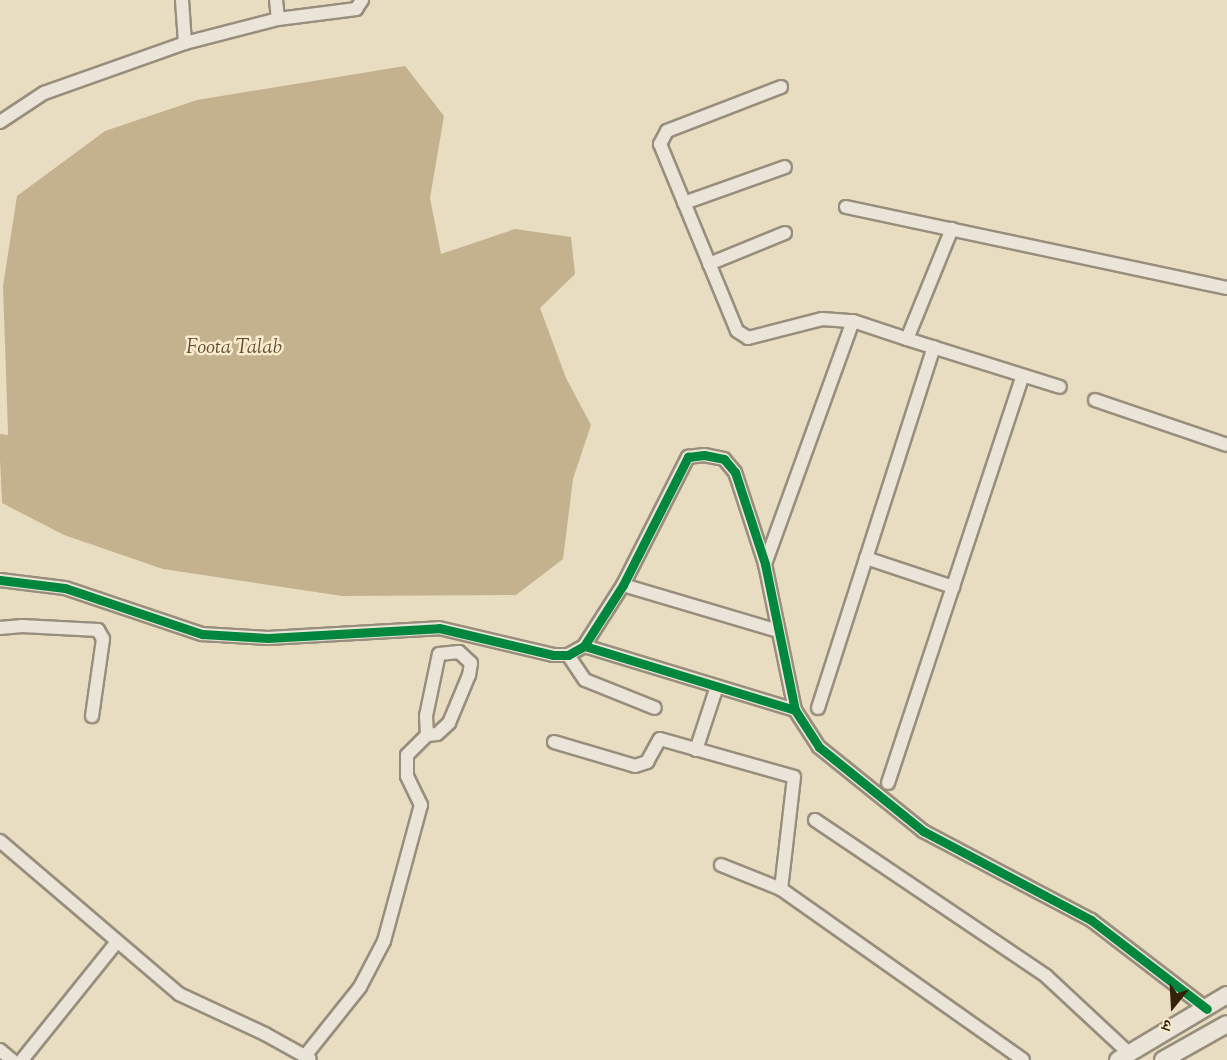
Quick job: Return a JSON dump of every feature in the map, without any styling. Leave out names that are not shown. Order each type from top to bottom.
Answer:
[{"type":"main road","points":[[1124,1057],[1227,995]]},
{"type":"main road","points":[[1163,1060],[1182,1055],[1227,1024]]},
{"type":"street","points":[[182,0],[185,43]]},
{"type":"street","points":[[276,0],[278,19]]},
{"type":"street","points":[[0,122],[44,93],[185,43],[278,19],[356,9],[362,0]]},
{"type":"street","points":[[781,87],[661,136],[660,144],[737,331],[748,338],[822,319],[853,321],[1022,377],[1060,387]]},
{"type":"street","points":[[684,203],[785,167]]},
{"type":"street","points":[[846,207],[1227,288]]},
{"type":"street","points":[[908,339],[952,229]]},
{"type":"street","points":[[709,264],[785,233]]},
{"type":"street","points":[[765,564],[853,321]]},
{"type":"street","points":[[818,708],[934,347]]},
{"type":"street","points":[[888,783],[1022,377]]},
{"type":"street","points":[[1095,400],[1227,445]]},
{"type":"street","points":[[0,580],[65,588],[202,634],[268,638],[439,628],[553,655],[568,655],[584,646],[623,585],[688,457],[704,455],[724,459],[735,472],[765,564],[795,710],[819,747],[924,831],[1091,920],[1207,1008]]},
{"type":"street","points":[[866,558],[953,587]]},
{"type":"street","points":[[623,585],[778,632]]},
{"type":"street","points":[[0,628],[22,626],[98,630],[103,639],[92,716]]},
{"type":"street","points":[[584,646],[795,710]]},
{"type":"street","points":[[0,841],[179,994],[308,1058],[360,987],[384,941],[421,805],[405,766],[407,755],[427,735],[437,734],[449,723],[469,675],[471,663],[459,652],[447,650],[436,662],[426,716],[427,735]]},
{"type":"street","points":[[568,655],[585,680],[655,708]]},
{"type":"street","points":[[696,750],[717,686]]},
{"type":"street","points":[[554,742],[635,765],[647,762],[660,739],[794,777],[781,889]]},
{"type":"street","points":[[815,820],[1046,976],[1124,1057]]},
{"type":"street","points":[[721,865],[781,889],[1023,1060]]},
{"type":"street","points":[[22,1060],[117,942]]},
{"type":"street","points":[[0,1050],[12,1060]]},
{"type":"water","name":"Foota Talab","points":[[405,66],[444,116],[430,198],[441,254],[515,229],[571,237],[575,274],[540,308],[566,378],[591,425],[573,479],[563,559],[516,595],[342,596],[163,569],[64,535],[2,503],[0,458],[8,433],[3,286],[17,196],[105,131],[197,100]]},
{"type":"waterway","points":[[0,447],[5,449]]},
{"type":"cycle path","points":[[795,710],[584,646],[623,585],[688,457],[704,455],[724,459],[735,472],[765,564],[795,710],[819,747],[923,831],[1091,920],[1207,1009]]},
{"type":"cycle path","points":[[0,580],[65,588],[202,634],[268,638],[439,628],[553,655],[568,655],[584,646]]}]
